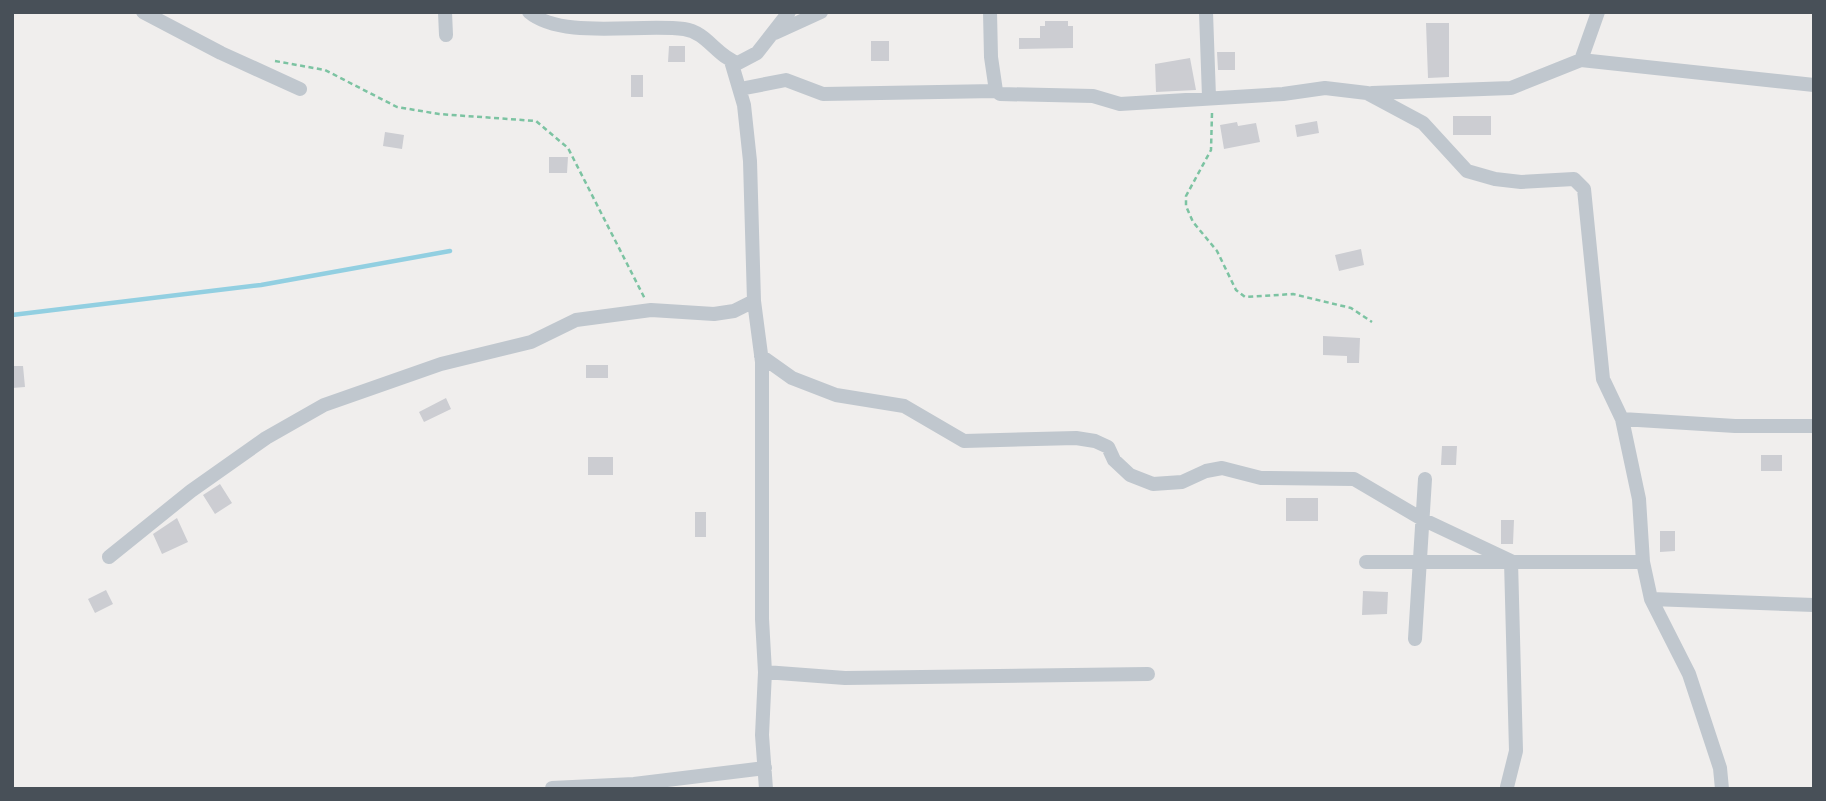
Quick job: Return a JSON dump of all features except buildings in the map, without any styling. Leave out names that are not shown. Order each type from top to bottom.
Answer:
[{"type":"street","points":[[143,12],[161,16],[221,53],[300,89]]},
{"type":"street","points":[[445,12],[446,35]]},
{"type":"street","points":[[529,12],[539,19],[569,27],[687,29],[705,38],[731,61],[738,63],[748,60],[774,33],[789,12]]},
{"type":"street","points":[[774,33],[821,12]]},
{"type":"street","points":[[990,12],[990,57],[996,91]]},
{"type":"street","points":[[1206,12],[1209,97]]},
{"type":"street","points":[[1581,60],[1598,12]]},
{"type":"street","points":[[740,89],[786,80],[823,94],[996,91],[1014,96],[1093,96],[1120,104],[1283,94],[1325,88],[1367,93],[1511,88],[1581,60],[1814,85]]},
{"type":"street","points":[[731,61],[740,89],[753,203],[754,301],[761,356],[766,789]]},
{"type":"street","points":[[1367,93],[1423,123],[1467,171],[1521,182],[1574,179],[1584,189],[1603,379],[1622,419],[1639,499],[1643,562],[1651,599],[1689,674],[1720,768],[1722,789]]},
{"type":"street","points":[[109,557],[266,438],[324,405],[441,364],[531,342],[576,320],[651,310],[714,314],[734,312],[754,301]]},
{"type":"street","points":[[761,356],[792,378],[836,395],[904,407],[964,441],[1095,440],[1108,447],[1114,460],[1130,475],[1153,484],[1182,482],[1206,471],[1222,468],[1261,478],[1354,479],[1422,519],[1511,561]]},
{"type":"street","points":[[1622,419],[1735,426],[1814,426]]},
{"type":"street","points":[[1415,639],[1425,480]]},
{"type":"street","points":[[1507,787],[1516,751],[1511,561]]},
{"type":"street","points":[[1366,562],[1643,562]]},
{"type":"street","points":[[1651,599],[1814,605]]},
{"type":"street","points":[[765,672],[845,678],[1148,674]]},
{"type":"street","points":[[552,788],[634,784],[765,768]]},
{"type":"path","points":[[274,61],[325,70],[397,107],[439,114],[536,121],[568,148],[651,310]]},
{"type":"path","points":[[1209,97],[1213,118],[1211,150],[1186,196],[1186,206],[1193,222],[1217,251],[1236,290],[1245,297],[1293,294],[1352,309],[1372,322]]},
{"type":"waterway","points":[[12,315],[261,285],[450,251]]}]
